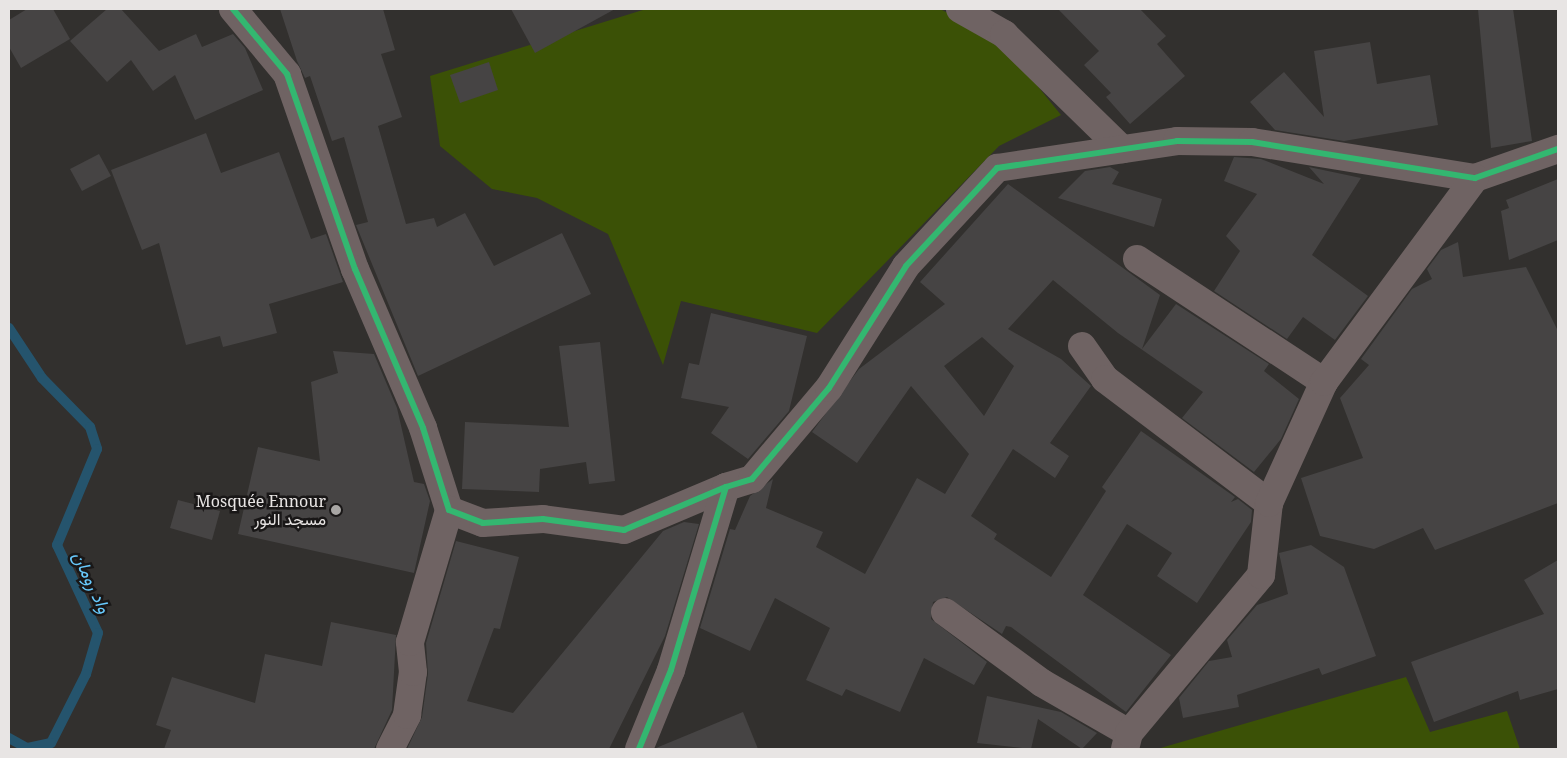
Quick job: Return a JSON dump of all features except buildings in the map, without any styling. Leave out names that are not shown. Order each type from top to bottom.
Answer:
[{"type":"street","points":[[233,9],[287,74],[355,269],[422,428],[449,510],[410,642],[413,672],[407,715],[390,749]]},
{"type":"street","points":[[960,9],[1004,34],[1122,149]]},
{"type":"street","points":[[449,510],[483,523],[543,519],[624,530],[726,487],[752,479],[829,388],[906,266],[997,168],[1177,141],[1252,142],[1475,178],[1558,149]]},
{"type":"street","points":[[946,612],[1042,683],[1127,741],[1261,575],[1269,503],[1324,382],[1475,178]]},
{"type":"street","points":[[1137,259],[1324,382]]},
{"type":"street","points":[[1082,346],[1105,379],[1269,503]]},
{"type":"street","points":[[640,749],[671,670],[726,487]]},
{"type":"green space","points":[[646,9],[940,9],[964,21],[1019,63],[1061,115],[999,146],[817,333],[681,301],[663,365],[608,234],[537,198],[492,189],[440,146],[430,76]]},
{"type":"green space","points":[[1406,677],[1430,732],[1507,711],[1520,749],[1157,749]]},
{"type":"waterway","name":"واد رومان","points":[[9,328],[42,378],[90,427],[97,449],[57,545],[98,633],[86,674],[51,743],[27,748],[9,738]]},
{"type":"cycle path","points":[[233,9],[287,74],[355,269],[423,428],[449,510],[483,523],[543,519],[624,530],[726,487]]},
{"type":"cycle path","points":[[639,749],[671,670],[726,487],[752,479],[829,388],[906,266],[997,168],[1177,141],[1252,142],[1475,178],[1558,149]]},
{"type":"place","name":"Mosquée Ennour مسجد النور","points":[[336,510]]}]
